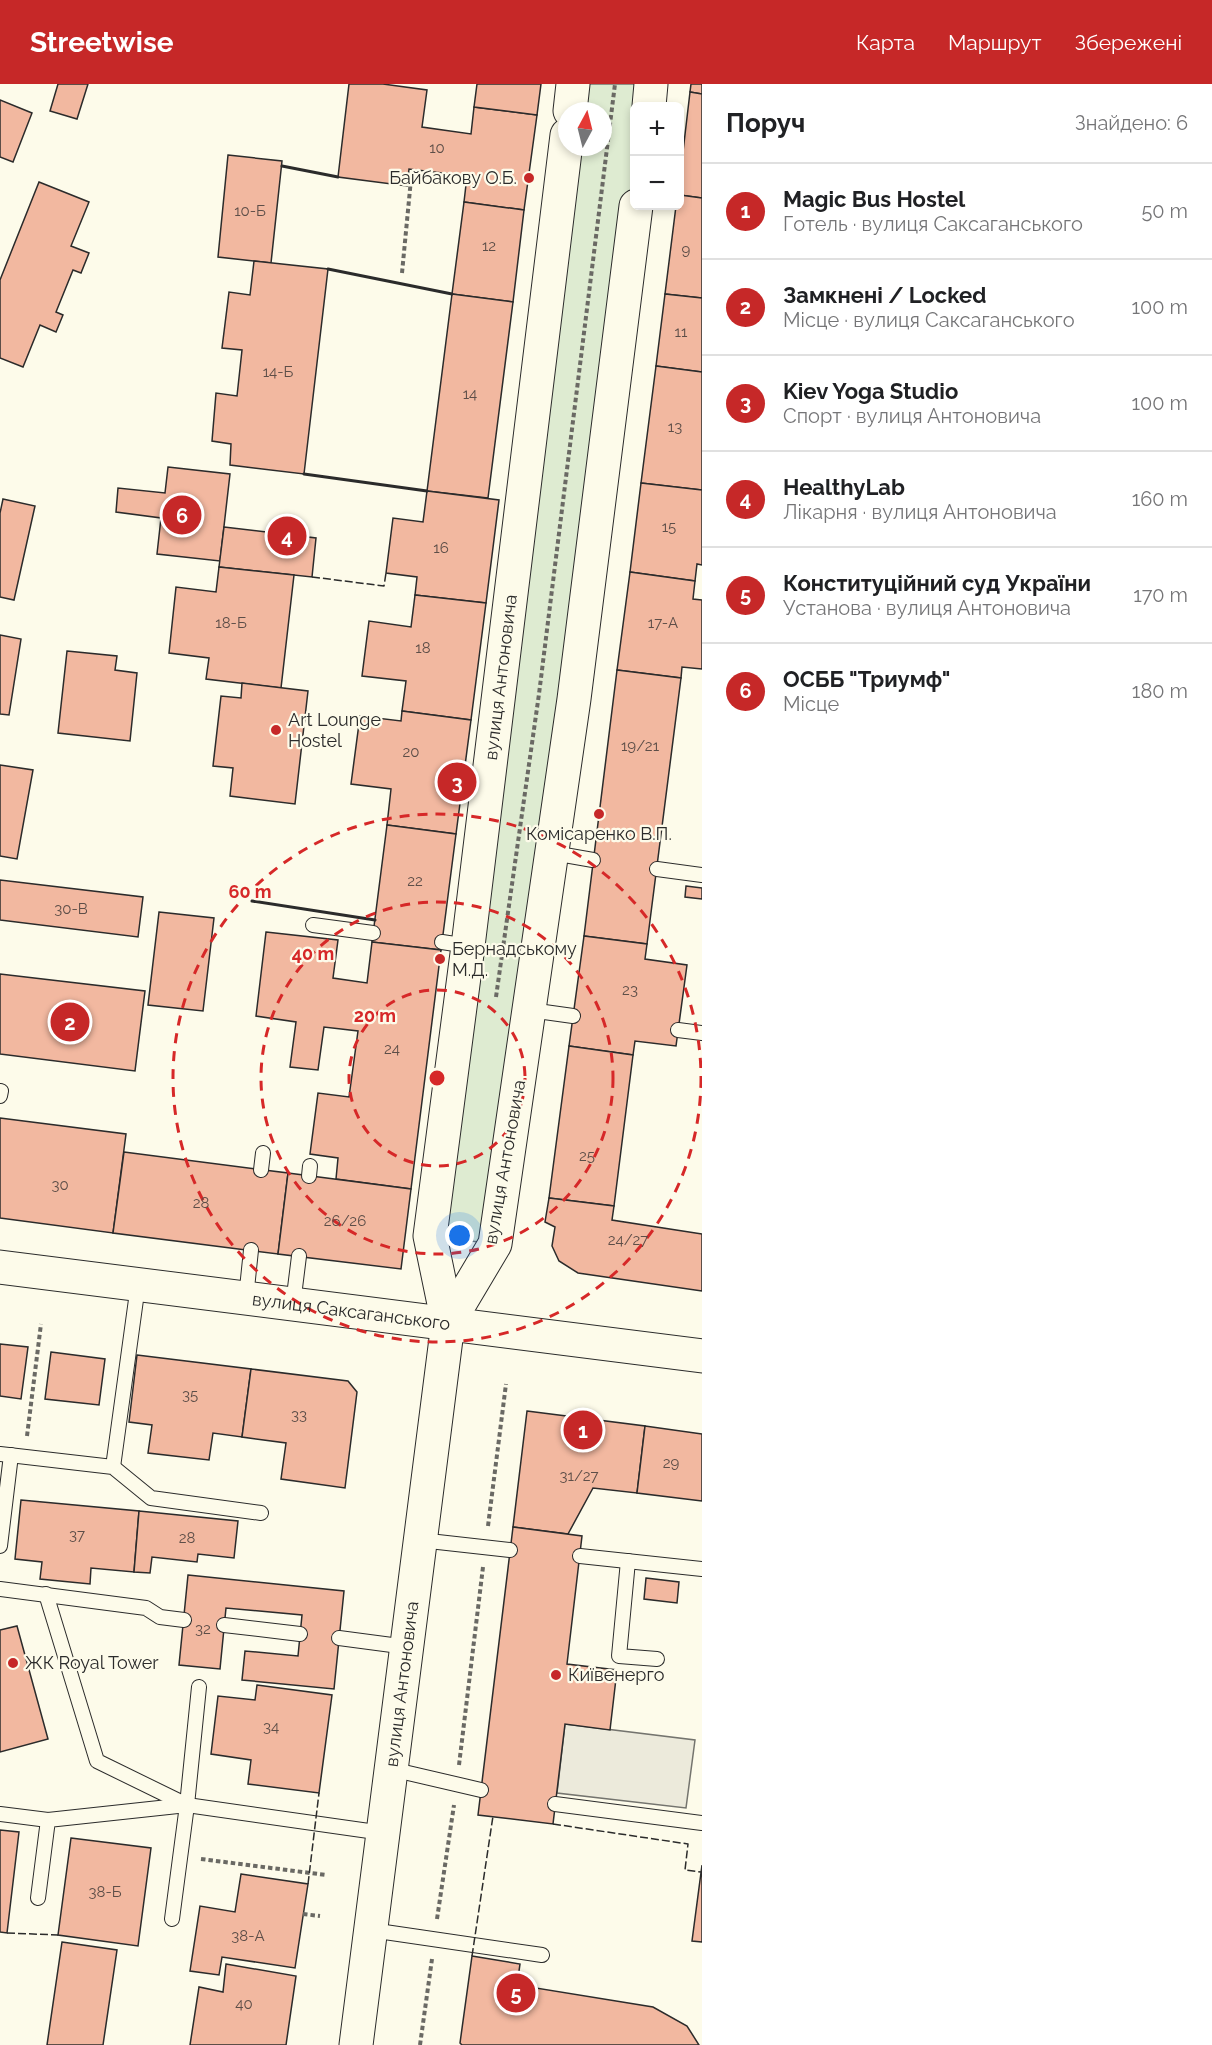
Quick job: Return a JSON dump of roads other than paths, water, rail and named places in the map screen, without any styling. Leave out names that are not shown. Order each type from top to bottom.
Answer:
[{"type":"street","points":[[571,102],[573,84]]},
{"type":"street","points":[[649,102],[651,84]]},
{"type":"street","name":"вулиця Антоновича","points":[[356,2045],[448,1323],[430,1236],[455,944],[503,656],[564,156]]},
{"type":"street","name":"вулиця Антоновича","points":[[448,1323],[495,1244],[553,853],[635,210]]},
{"type":"street","name":"вулиця Саксаганського","points":[[0,1267],[702,1356]]},
{"type":"lane","points":[[553,853],[593,860]]},
{"type":"lane","points":[[657,869],[702,875]]},
{"type":"lane","points":[[313,925],[373,933]]},
{"type":"lane","points":[[530,1010],[573,1016]]},
{"type":"lane","points":[[678,1030],[702,1033]]},
{"type":"lane","points":[[0,1096],[1,1091]]},
{"type":"lane","points":[[261,1170],[262,1153]]},
{"type":"lane","points":[[246,1298],[251,1250]]},
{"type":"lane","points":[[293,1304],[299,1256]]},
{"type":"lane","points":[[113,1467],[138,1284]]},
{"type":"lane","points":[[0,1546],[5,1454],[113,1467],[151,1497],[261,1512]]},
{"type":"lane","points":[[420,1539],[510,1550]]},
{"type":"lane","points":[[580,1556],[702,1569]]},
{"type":"lane","points":[[628,1561],[619,1656],[657,1659]]},
{"type":"lane","points":[[0,1590],[146,1608],[160,1617],[184,1620]]},
{"type":"lane","points":[[46,1594],[97,1761],[187,1804]]},
{"type":"lane","points":[[224,1624],[300,1634]]},
{"type":"lane","points":[[339,1638],[407,1647]]},
{"type":"lane","points":[[172,1919],[199,1687]]},
{"type":"lane","points":[[391,1769],[481,1790]]},
{"type":"lane","points":[[0,1814],[48,1820],[187,1804],[383,1833]]},
{"type":"lane","points":[[555,1804],[702,1823]]},
{"type":"lane","points":[[38,1898],[48,1820]]},
{"type":"lane","points":[[371,1930],[542,1955]]},
{"type":"place","name":"Байбакову О.Б.","points":[[529,178]]},
{"type":"place","name":"ОСББ \"Триумф\"","points":[[182,515]]},
{"type":"place","name":"HealthyLab","points":[[287,536]]},
{"type":"place","name":"Art Lounge Hostel","points":[[276,730]]},
{"type":"place","name":"Kiev Yoga Studio","points":[[457,782]]},
{"type":"place","name":"Комісаренко В.П.","points":[[599,814]]},
{"type":"place","name":"Бернадському М.Д.","points":[[440,959]]},
{"type":"place","name":"Замкнені / Locked","points":[[70,1022]]},
{"type":"place","name":"Magic Bus Hostel","points":[[583,1430]]},
{"type":"place","name":"ЖК Royal Tower","points":[[13,1663]]},
{"type":"place","name":"Київенерго","points":[[556,1675]]},
{"type":"place","name":"Конституційний суд України","points":[[516,1993]]}]
